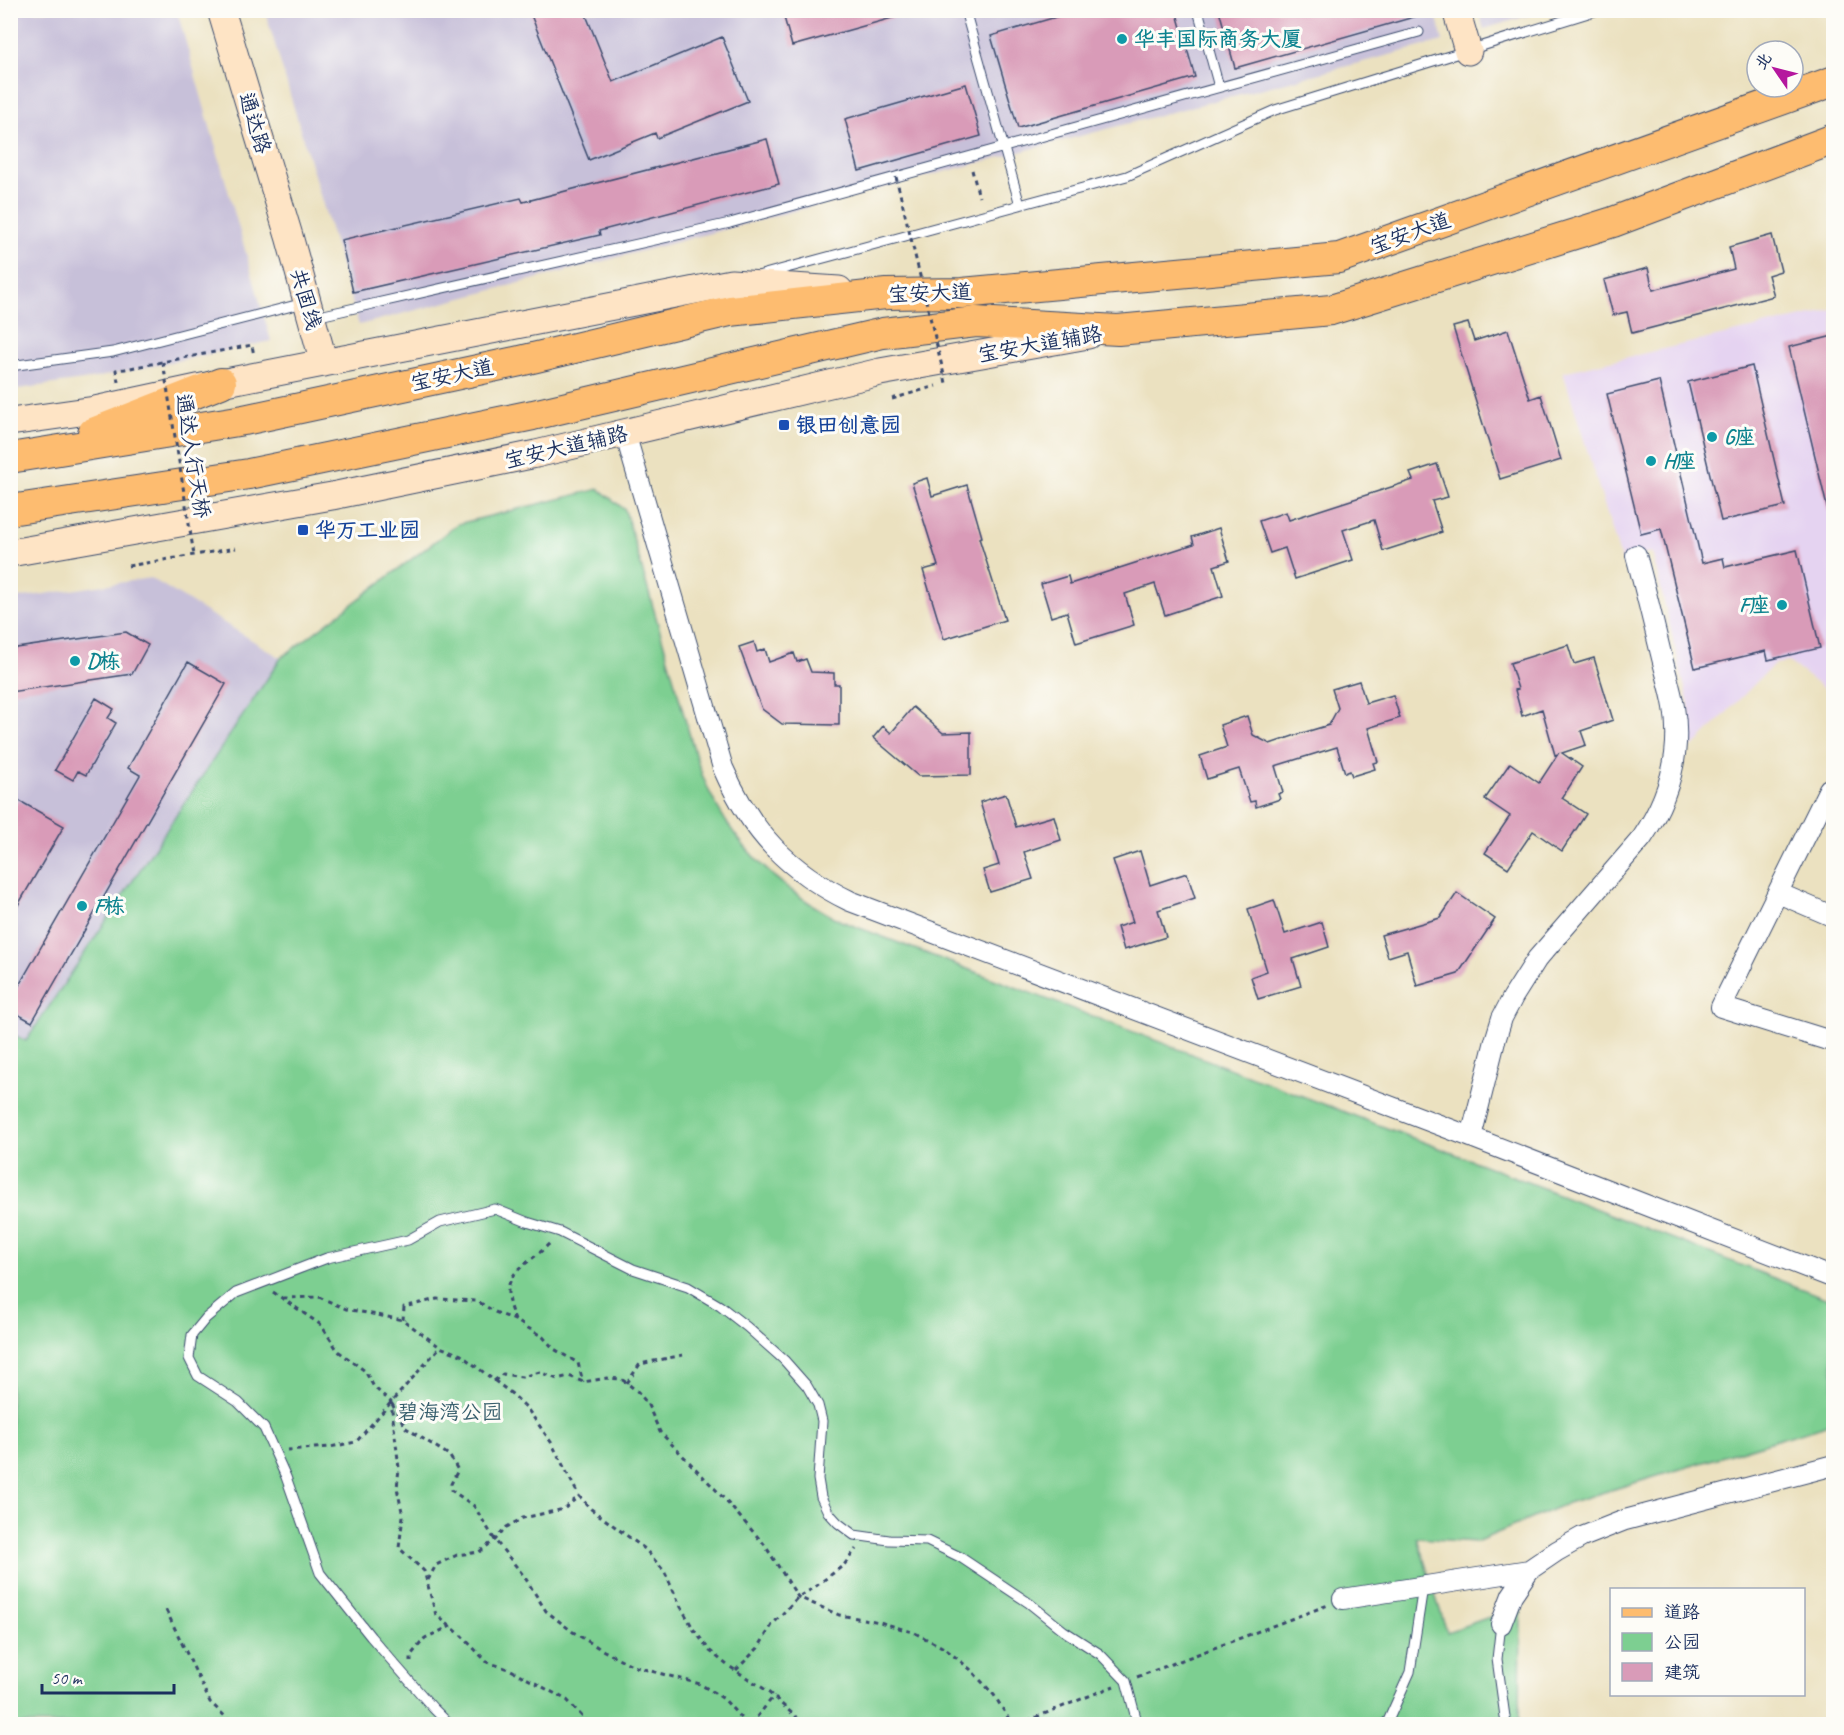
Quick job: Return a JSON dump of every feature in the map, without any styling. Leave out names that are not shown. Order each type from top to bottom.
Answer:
[{"type":"main road","name":"通达路","points":[[221,10],[289,236]]},
{"type":"main road","points":[[1456,10],[1468,51]]},
{"type":"main road","name":"宝安大道","points":[[23,457],[244,420],[520,361],[730,311],[886,294],[962,293],[1339,258],[1833,81]]},
{"type":"main road","name":"宝安大道","points":[[10,510],[249,474],[533,415],[883,333],[976,321],[1118,330],[1331,310],[1613,222],[1833,139]]},
{"type":"main road","name":"共固线","points":[[289,236],[324,363]]},
{"type":"main road","points":[[10,422],[95,410],[221,383],[731,283],[886,294]]},
{"type":"main road","name":"宝安大道辅路","points":[[10,553],[332,496],[536,454],[880,372],[1118,330]]},
{"type":"main road","points":[[23,457],[221,383]]},
{"type":"street","points":[[625,433],[723,768],[732,790],[751,820],[773,848],[809,879],[850,901],[1471,1137],[1833,1278]]},
{"type":"street","points":[[1471,1137],[1495,1041],[1502,1018],[1513,997],[1538,959],[1642,838],[1657,813],[1668,786],[1676,747],[1674,708],[1636,555]]},
{"type":"street","points":[[1829,789],[1721,1006],[1833,1042]]},
{"type":"street","points":[[1778,892],[1833,917]]},
{"type":"street","points":[[1501,1624],[1512,1595],[1529,1570],[1582,1537],[1625,1520],[1833,1465]]},
{"type":"street","points":[[1343,1599],[1529,1570]]},
{"type":"lane","points":[[965,10],[1020,205]]},
{"type":"lane","points":[[1198,10],[1219,87]]},
{"type":"lane","points":[[731,283],[1127,176],[1275,110],[1598,10]]},
{"type":"lane","points":[[10,366],[113,352],[730,223],[1419,32]]},
{"type":"lane","points":[[449,1725],[371,1637],[320,1573],[286,1477],[264,1428],[238,1402],[198,1376],[189,1358],[192,1335],[206,1318],[236,1293],[327,1258],[408,1240],[440,1222],[495,1209],[560,1232],[633,1269],[688,1287],[738,1320],[784,1360],[807,1386],[818,1405],[822,1421],[818,1479],[821,1497],[828,1512],[838,1523],[854,1535],[889,1540],[927,1541],[960,1557],[1029,1603],[1100,1654],[1126,1681],[1136,1722]]},
{"type":"lane","points":[[1384,1725],[1388,1721],[1410,1671],[1423,1587]]},
{"type":"lane","points":[[1501,1624],[1497,1659],[1506,1725]]},
{"type":"path","points":[[968,157],[979,197]]},
{"type":"path","points":[[892,399],[946,383],[896,177]]},
{"type":"path","points":[[119,387],[116,370],[252,345],[254,358]]},
{"type":"path","name":"通达人行天桥","points":[[163,362],[194,555]]},
{"type":"path","points":[[128,566],[236,548]]},
{"type":"path","points":[[515,1320],[509,1301],[509,1281],[519,1268],[545,1248],[560,1232]]},
{"type":"path","points":[[259,1284],[321,1325],[338,1351],[365,1371],[374,1387],[391,1402],[406,1428],[449,1455],[458,1470],[451,1484],[451,1490],[474,1506],[495,1540],[525,1576],[546,1611],[573,1632],[636,1667],[700,1684],[723,1699],[746,1725]]},
{"type":"path","points":[[283,1298],[319,1297],[346,1309],[403,1320],[440,1347],[461,1355],[512,1394],[526,1407],[551,1442],[579,1496],[591,1509],[645,1549],[664,1571],[694,1630],[710,1651],[774,1696],[804,1725]]},
{"type":"path","points":[[403,1320],[404,1307],[437,1299],[477,1301],[543,1337],[554,1349],[578,1363],[582,1382]]},
{"type":"path","points":[[275,1451],[330,1448],[356,1442],[440,1347]]},
{"type":"path","points":[[627,1383],[640,1364],[683,1355]]},
{"type":"path","points":[[494,1381],[503,1374],[522,1377],[540,1372],[557,1379],[569,1376],[582,1382],[607,1378],[621,1379],[638,1392],[660,1432],[764,1544],[798,1598],[839,1615],[880,1622],[915,1633],[944,1648],[970,1669],[994,1695],[1012,1725]]},
{"type":"path","points":[[391,1402],[399,1468],[397,1488],[403,1516],[399,1548],[424,1571],[436,1615],[451,1626],[487,1662],[512,1670],[567,1700],[589,1725]]},
{"type":"path","points":[[427,1582],[436,1565],[457,1555],[479,1552],[495,1540],[505,1528],[523,1518],[564,1509],[579,1496]]},
{"type":"path","points":[[736,1670],[758,1648],[772,1625],[798,1598],[844,1565],[864,1536]]},
{"type":"path","points":[[1126,1681],[1343,1599]]},
{"type":"path","points":[[166,1610],[210,1702],[233,1725]]},
{"type":"path","points":[[413,1685],[411,1655],[425,1638],[451,1626]]},
{"type":"path","points":[[1018,1725],[1106,1689]]},
{"type":"path","points":[[751,1725],[774,1696]]},
{"type":"shaded area","points":[[1435,10],[1443,41],[359,325],[265,11]]},
{"type":"shaded area","points":[[1478,10],[1544,11],[1484,29]]},
{"type":"shaded area","points":[[10,11],[177,11],[271,341],[90,379],[11,390]]},
{"type":"shaded area","points":[[1833,310],[1833,696],[1789,662],[1774,664],[1692,748],[1689,705],[1652,552],[1621,559],[1563,372]]},
{"type":"shaded area","points":[[151,578],[281,658],[26,1042],[11,1033],[11,599]]},
{"type":"green space","name":"碧海湾公园","points":[[599,489],[625,510],[703,777],[714,801],[742,844],[777,879],[841,921],[1463,1157],[1833,1301],[1833,1423],[1568,1503],[1476,1542],[1417,1538],[1447,1632],[1521,1606],[1520,1724],[11,1724],[10,1033],[26,1041],[281,658],[458,524]]},
{"type":"building","points":[[529,10],[584,10],[613,82],[722,37],[748,101],[657,138],[655,133],[589,160]]},
{"type":"building","points":[[782,10],[902,10],[903,15],[792,46]]},
{"type":"building","points":[[1080,10],[1176,10],[1195,77],[1018,128],[991,36]]},
{"type":"building","points":[[1219,10],[1420,10],[1421,15],[1235,68]]},
{"type":"building","points":[[966,84],[981,136],[859,171],[845,119]]},
{"type":"building","points":[[767,139],[779,184],[599,231],[600,235],[353,292],[341,240],[521,198],[523,202]]},
{"type":"building","points":[[1772,235],[1781,271],[1768,275],[1774,296],[1632,333],[1627,312],[1613,315],[1604,280],[1648,268],[1653,290],[1734,269],[1729,247]]},
{"type":"building","points":[[1468,323],[1474,341],[1508,330],[1530,399],[1541,395],[1561,460],[1500,479],[1453,327]]},
{"type":"building","points":[[1833,336],[1833,510],[1828,511],[1789,347]]},
{"type":"building","name":"G座","points":[[1752,366],[1785,506],[1721,521],[1688,382]]},
{"type":"building","name":"H座","points":[[1659,381],[1702,563],[1723,558],[1725,567],[1797,550],[1820,648],[1768,660],[1766,651],[1695,668],[1661,529],[1641,534],[1607,394]]},
{"type":"building","points":[[1437,464],[1448,497],[1432,501],[1442,532],[1383,551],[1374,520],[1343,530],[1353,560],[1295,579],[1285,548],[1270,553],[1259,521],[1286,512],[1289,520],[1413,480],[1410,473]]},
{"type":"building","points":[[927,478],[932,496],[967,485],[982,537],[979,538],[1005,620],[944,639],[923,570],[938,566],[912,483]]},
{"type":"building","points":[[1219,528],[1229,561],[1214,566],[1223,596],[1165,615],[1155,584],[1125,594],[1134,625],[1076,643],[1067,612],[1051,617],[1041,584],[1068,576],[1070,584],[1194,544],[1192,537]]},
{"type":"building","name":"D栋","points":[[126,632],[148,645],[132,674],[10,692],[10,649]]},
{"type":"building","points":[[754,642],[757,652],[765,649],[769,662],[794,653],[797,662],[806,659],[811,672],[834,673],[834,684],[839,684],[839,725],[782,724],[762,709],[739,647]]},
{"type":"building","points":[[1568,645],[1574,664],[1594,658],[1613,720],[1581,731],[1586,745],[1562,753],[1582,767],[1562,798],[1586,814],[1562,851],[1533,831],[1508,868],[1485,853],[1510,816],[1485,799],[1510,763],[1539,783],[1558,754],[1555,755],[1542,709],[1522,716],[1515,690],[1518,689],[1510,663]]},
{"type":"building","points":[[188,662],[226,684],[32,1022],[10,1010],[10,1001],[140,775],[128,768]]},
{"type":"building","points":[[1359,681],[1366,703],[1393,695],[1400,718],[1368,728],[1378,762],[1373,763],[1375,769],[1352,776],[1350,771],[1345,773],[1337,747],[1275,766],[1283,792],[1278,794],[1280,799],[1256,807],[1255,801],[1250,802],[1239,769],[1207,779],[1200,756],[1227,747],[1220,725],[1247,716],[1253,735],[1270,744],[1329,725],[1338,708],[1332,689]]},
{"type":"building","points":[[96,698],[114,709],[108,718],[116,723],[86,775],[78,771],[73,780],[55,770]]},
{"type":"building","points":[[913,707],[943,733],[971,732],[971,775],[918,776],[873,738],[883,726],[891,733]]},
{"type":"building","points":[[1006,794],[1016,827],[1054,816],[1061,840],[1024,852],[1033,879],[990,892],[983,870],[999,865],[980,802]]},
{"type":"building","points":[[18,800],[64,826],[10,919],[10,812]]},
{"type":"building","points":[[1140,851],[1150,885],[1187,873],[1195,898],[1158,910],[1166,937],[1124,950],[1117,927],[1133,922],[1113,860]]},
{"type":"building","points":[[1457,893],[1495,919],[1458,974],[1417,986],[1407,951],[1388,957],[1381,935],[1440,918]]},
{"type":"building","points":[[1274,900],[1285,934],[1322,922],[1329,947],[1293,959],[1301,986],[1258,999],[1251,977],[1267,971],[1248,909]]},
{"type":"place","name":"华丰国际商务大厦","points":[[1122,39]]},
{"type":"place","name":"银田创意园","points":[[784,425]]},
{"type":"place","name":"G座","points":[[1712,437]]},
{"type":"place","name":"H座","points":[[1651,461]]},
{"type":"place","name":"华万工业园","points":[[303,530]]},
{"type":"place","name":"F座","points":[[1782,605]]},
{"type":"place","name":"D栋","points":[[75,661]]},
{"type":"place","name":"F栋","points":[[82,906]]}]
